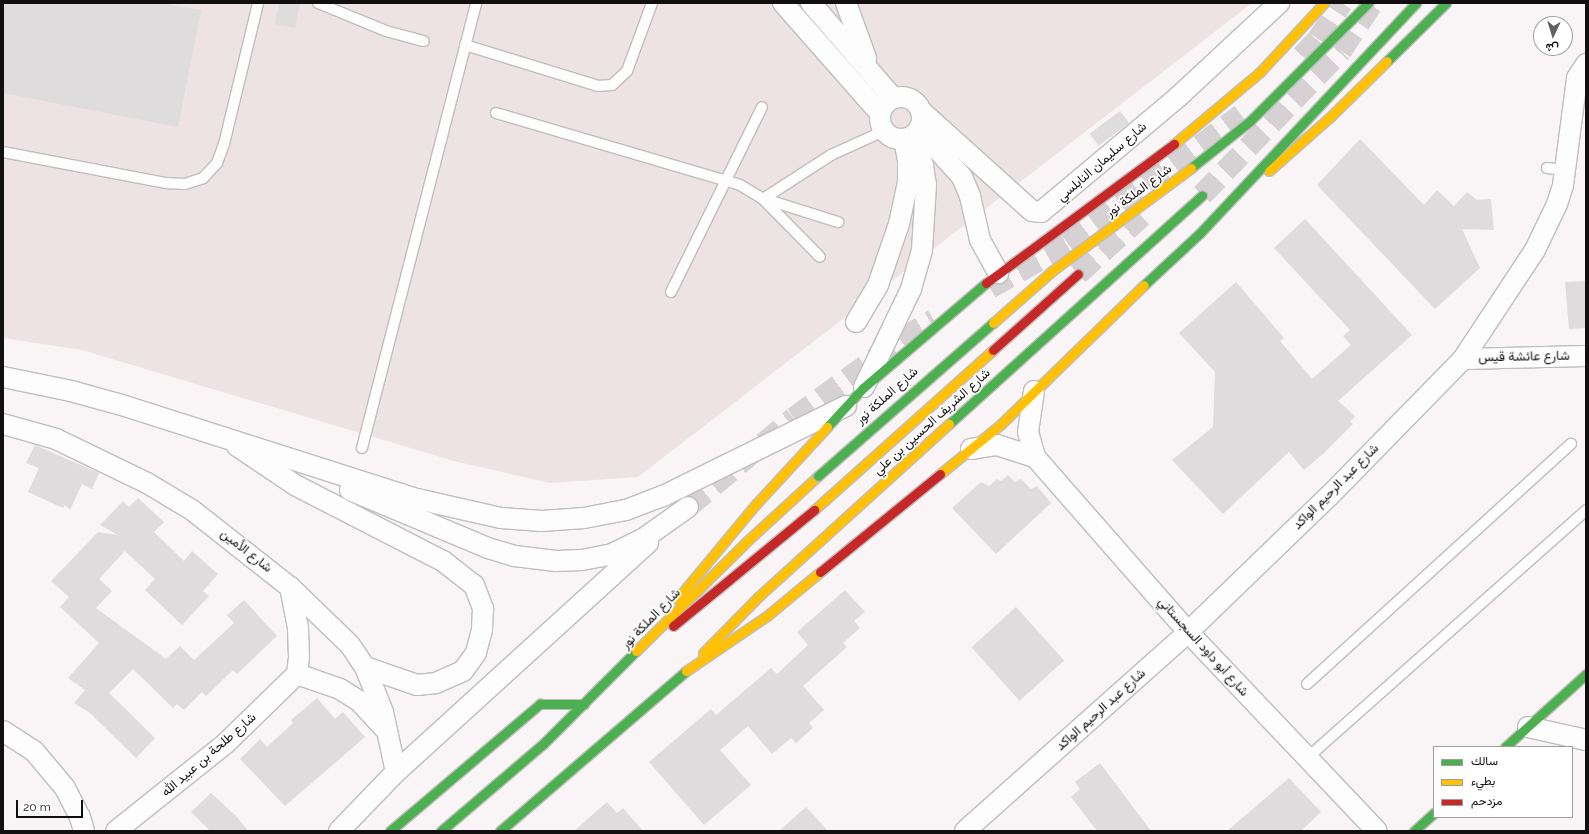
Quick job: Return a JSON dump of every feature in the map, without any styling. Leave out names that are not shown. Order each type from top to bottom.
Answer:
[{"type":"main road","points":[[618,672],[756,504],[863,388],[998,272],[1151,163],[1259,74],[1324,3]]},
{"type":"main road","name":"شارع الملكة نور","points":[[441,831],[543,744],[618,672],[751,537],[818,476],[1052,271],[1155,196],[1250,121],[1368,3]]},
{"type":"main road","points":[[1200,234],[1416,3]]},
{"type":"main road","points":[[500,831],[684,672],[768,615],[1001,424],[1200,234],[1329,118],[1446,3]]},
{"type":"main road","name":"شارع الشريف الحسين بن علي","points":[[684,672],[758,597],[1202,195]]},
{"type":"main road","name":"شارع الشريف الحسين بن علي","points":[[618,672],[805,518],[1078,274]]},
{"type":"main road","points":[[1507,746],[1585,679]]},
{"type":"main road","points":[[390,831],[540,704],[584,704]]},
{"type":"main road","points":[[1414,831],[1433,814]]},
{"type":"street","points":[[783,3],[882,122],[890,136],[914,129]]},
{"type":"street","points":[[811,3],[893,98]]},
{"type":"street","points":[[846,3],[872,73]]},
{"type":"street","name":"شارع سليمان النابلسي","points":[[914,129],[1032,211],[1041,212],[1179,96],[1278,3]]},
{"type":"street","name":"شارع عبد الرحيم الواكد","points":[[965,831],[1188,632],[1330,495],[1463,359],[1535,250],[1557,204],[1556,169],[1577,78],[1584,64]]},
{"type":"street","points":[[863,388],[911,289],[922,250],[926,185],[923,165],[914,129],[913,100],[900,97],[893,98],[882,107],[882,122]]},
{"type":"street","points":[[914,129],[955,167],[962,178],[970,196],[980,240],[998,272]]},
{"type":"street","points":[[856,322],[878,285],[900,224],[908,182],[908,160],[914,129]]},
{"type":"street","name":"شارع عائشة قيس","points":[[1463,359],[1586,356]]},
{"type":"street","points":[[3,377],[71,391],[225,436],[417,499],[500,518],[542,521],[584,518],[626,510],[657,498],[846,406]]},
{"type":"street","points":[[1034,391],[1028,432],[1035,457]]},
{"type":"street","name":"شارع الأمين","points":[[3,424],[56,440],[147,483],[192,510],[290,587],[350,645],[365,667],[389,736],[396,772]]},
{"type":"street","points":[[225,436],[481,545],[515,556],[556,561],[582,560],[612,554],[644,539],[688,507],[396,772],[339,831]]},
{"type":"street","points":[[225,436],[294,485],[443,561],[474,585],[483,609],[482,630],[476,653],[463,671],[436,683],[417,685],[365,667]]},
{"type":"street","points":[[970,449],[997,446],[1035,457]]},
{"type":"street","name":"شارع أبو داود السجستاني","points":[[1035,457],[1188,632],[1306,759],[1377,831]]},
{"type":"street","points":[[290,587],[298,628],[299,657],[297,674],[340,688],[359,701],[389,736]]},
{"type":"street","name":"شارع طلحة بن عبيد الله","points":[[116,831],[225,744],[297,674]]},
{"type":"street","points":[[1528,727],[1586,740]]},
{"type":"street","points":[[3,731],[34,751],[65,788],[80,817],[84,831]]},
{"type":"street","points":[[518,831],[524,810]]},
{"type":"lane","points":[[3,152],[165,183],[185,184],[203,178],[217,163],[224,144],[258,3]]},
{"type":"lane","points":[[318,3],[386,31],[424,42]]},
{"type":"lane","points":[[362,448],[476,3]]},
{"type":"lane","points":[[465,45],[598,86],[612,85],[628,71],[652,3]]},
{"type":"lane","points":[[671,292],[762,107]]},
{"type":"lane","points":[[496,113],[726,180],[763,199],[838,222]]},
{"type":"lane","points":[[763,199],[882,122]]},
{"type":"lane","points":[[763,199],[820,257]]},
{"type":"lane","points":[[1307,684],[1572,444]]},
{"type":"lane","points":[[1306,759],[1586,510]]},
{"type":"shaded area","points":[[3,3],[1252,3],[638,477],[550,483],[454,461],[82,350],[3,338]]},
{"type":"building","points":[[3,3],[161,3],[201,10],[178,127],[3,93]]},
{"type":"building","points":[[279,3],[300,3],[295,28],[275,24]]},
{"type":"building","points":[[1120,111],[1129,123],[1099,146],[1090,134]]},
{"type":"building","points":[[1360,139],[1424,205],[1437,190],[1454,206],[1467,192],[1477,200],[1491,199],[1494,230],[1462,229],[1480,268],[1435,309],[1317,185]]},
{"type":"building","points":[[1305,219],[1412,335],[1338,401],[1355,416],[1350,422],[1353,424],[1324,453],[1304,470],[1289,452],[1223,514],[1172,460],[1213,427],[1215,372],[1179,333],[1236,282],[1284,338],[1280,341],[1312,379],[1351,345],[1343,336],[1350,330],[1274,248]]},
{"type":"building","points":[[1586,281],[1586,328],[1569,329],[1565,282]]},
{"type":"building","points":[[35,445],[99,473],[92,489],[82,484],[70,510],[65,505],[63,508],[28,492],[39,468],[26,463]]},
{"type":"building","points":[[1008,475],[1015,482],[1021,479],[1031,489],[1037,486],[1051,503],[996,554],[952,508],[981,482],[989,486],[997,479],[1001,481]]},
{"type":"building","points":[[138,498],[164,522],[154,532],[184,561],[192,551],[218,574],[203,591],[209,596],[182,625],[145,590],[155,579],[125,551],[99,579],[112,591],[96,608],[166,659],[180,646],[194,660],[234,623],[227,615],[244,600],[277,636],[237,674],[233,670],[206,696],[202,692],[184,710],[177,704],[173,708],[133,669],[109,693],[155,738],[136,758],[90,713],[74,703],[85,690],[68,678],[99,643],[60,607],[69,597],[51,581],[98,532],[118,535],[100,525],[123,501],[129,507]]},
{"type":"building","points":[[845,590],[865,612],[854,621],[860,628],[843,643],[847,647],[803,686],[824,710],[809,723],[813,728],[796,743],[791,738],[772,754],[748,726],[720,750],[751,785],[704,825],[649,762],[711,709],[716,715],[771,668],[777,674],[808,645],[797,632]]},
{"type":"building","points":[[1016,607],[1064,661],[1020,701],[971,647]]},
{"type":"building","points":[[317,698],[335,719],[343,712],[365,737],[285,806],[240,759],[260,739],[267,747],[293,723],[291,720]]},
{"type":"building","points":[[1100,763],[1151,831],[1097,831],[1071,797],[1080,789],[1075,782]]},
{"type":"building","points":[[1289,778],[1321,812],[1301,831],[1227,831]]},
{"type":"building","points":[[211,793],[237,817],[248,831],[210,831],[191,812]]},
{"type":"building","points":[[607,802],[617,813],[623,808],[643,831],[574,831]]},
{"type":"building","points":[[806,807],[828,831],[779,831]]},
{"type":"tunnel","points":[[1302,56],[1318,39],[1342,3]]},
{"type":"tunnel","points":[[1202,195],[1341,51],[1372,4]]},
{"type":"tunnel","points":[[990,288],[1068,244],[1241,115]]},
{"type":"tunnel","points":[[1078,274],[1142,216]]},
{"type":"tunnel","points":[[688,507],[794,418],[902,339],[934,320]]},
{"type":"traffic: fast","points":[[1191,168],[1250,121],[1368,3]]},
{"type":"traffic: fast","points":[[1144,285],[1200,233],[1416,3]]},
{"type":"traffic: fast","points":[[1387,61],[1446,3]]},
{"type":"traffic: fast","points":[[949,424],[1202,195]]},
{"type":"traffic: fast","points":[[827,427],[863,388],[986,283]]},
{"type":"traffic: fast","points":[[818,476],[993,323]]},
{"type":"traffic: fast","points":[[441,831],[543,744],[636,651]]},
{"type":"traffic: fast","points":[[500,831],[686,671]]},
{"type":"traffic: fast","points":[[1506,746],[1586,674]]},
{"type":"traffic: fast","points":[[390,831],[540,704],[584,704]]},
{"type":"traffic: fast","points":[[1414,831],[1433,814]]},
{"type":"traffic: slow","points":[[1174,144],[1259,73],[1324,3]]},
{"type":"traffic: slow","points":[[1269,171],[1329,118],[1387,61]]},
{"type":"traffic: slow","points":[[993,323],[1052,271],[1191,168]]},
{"type":"traffic: slow","points":[[940,474],[1001,424],[1144,285]]},
{"type":"traffic: slow","points":[[814,510],[993,350]]},
{"type":"traffic: slow","points":[[703,653],[758,597],[949,424]]},
{"type":"traffic: slow","points":[[677,599],[756,504],[827,427]]},
{"type":"traffic: slow","points":[[636,651],[746,542],[818,476]]},
{"type":"traffic: slow","points":[[686,671],[768,615],[820,572]]},
{"type":"traffic: jam","points":[[986,283],[1174,144]]},
{"type":"traffic: jam","points":[[993,350],[1078,274]]},
{"type":"traffic: jam","points":[[820,572],[940,474]]},
{"type":"traffic: jam","points":[[673,626],[814,510]]}]
